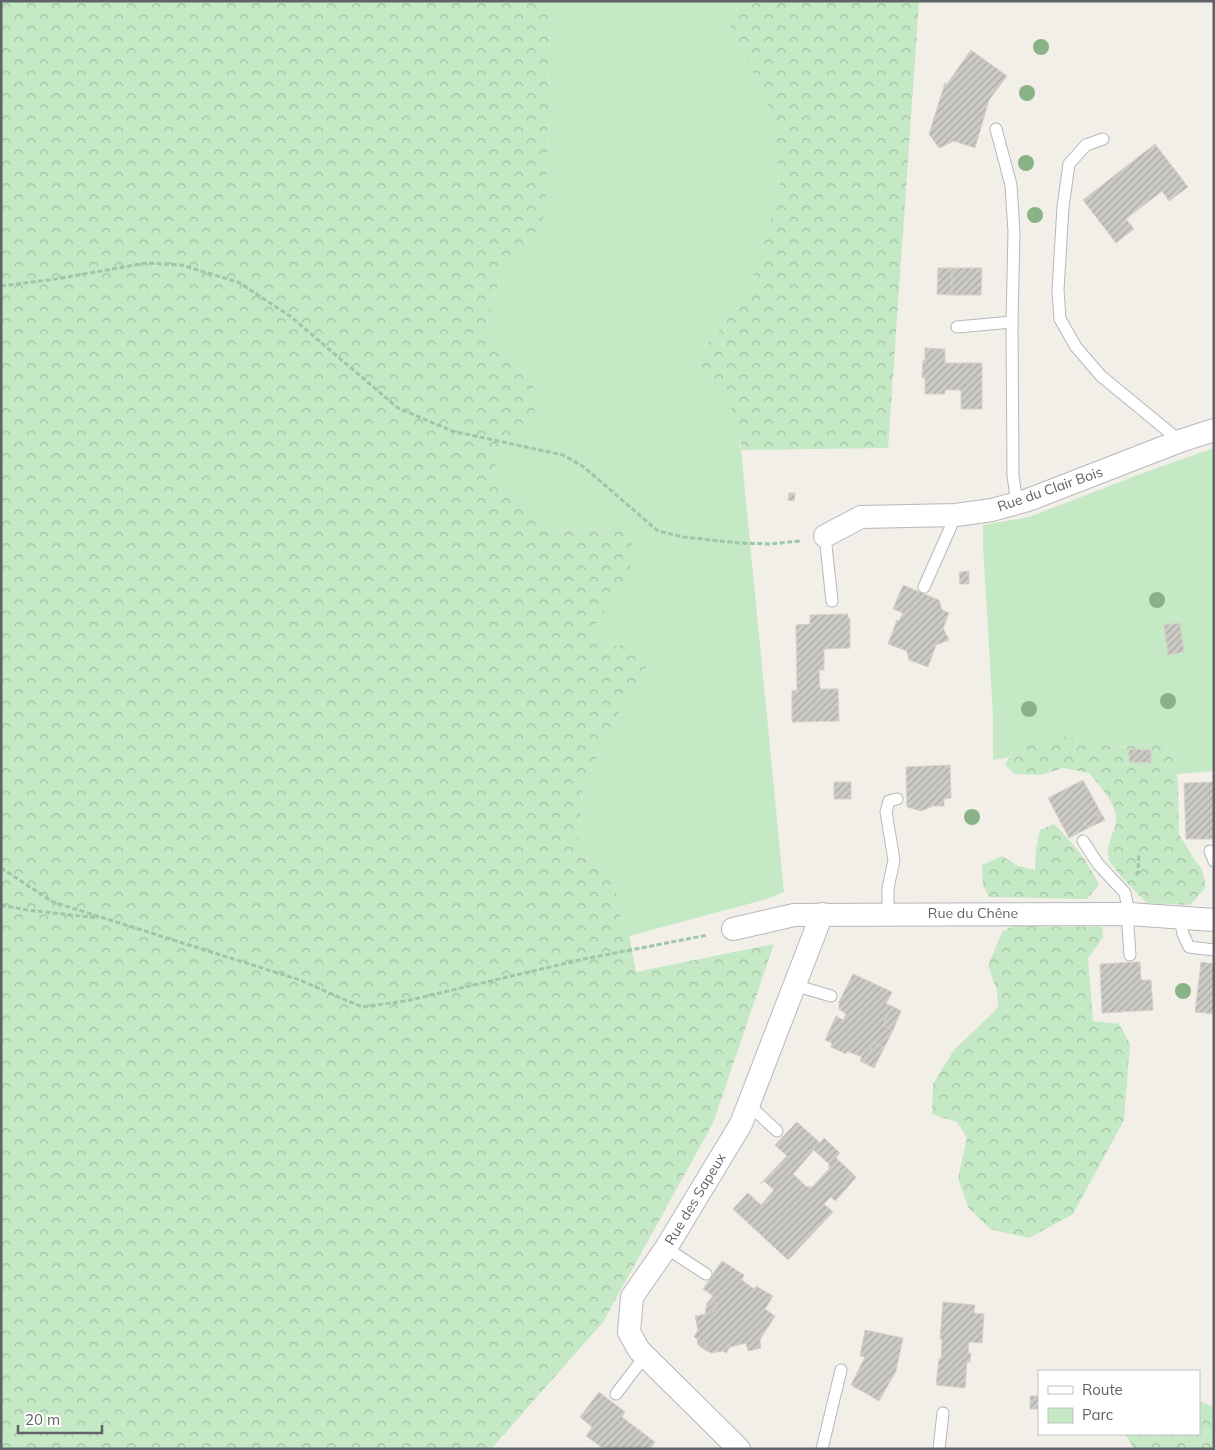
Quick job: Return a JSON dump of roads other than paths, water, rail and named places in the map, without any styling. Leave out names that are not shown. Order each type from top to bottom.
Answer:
[{"type":"street","name":"Rue du Clair Bois","points":[[825,536],[861,517],[956,515],[992,510],[1028,500],[1180,441],[1214,430]]},
{"type":"street","name":"Rue du Chêne","points":[[733,928],[794,915],[822,914],[1129,914],[1214,920]]},
{"type":"street","name":"Rue des Sapeux","points":[[739,1449],[639,1350],[629,1332],[632,1297],[666,1248],[741,1124],[822,914]]},
{"type":"lane","points":[[996,129],[1011,185],[1014,232],[1012,322],[1016,503]]},
{"type":"lane","points":[[1103,139],[1086,144],[1069,164],[1063,207],[1058,290],[1060,319],[1076,347],[1101,376],[1180,441]]},
{"type":"lane","points":[[956,327],[1012,322]]},
{"type":"lane","points":[[924,587],[956,515]]},
{"type":"lane","points":[[825,536],[832,601]]},
{"type":"lane","points":[[888,914],[888,888],[894,860],[886,812],[889,801],[897,799]]},
{"type":"lane","points":[[1083,841],[1098,864],[1125,893],[1129,914],[1130,956]]},
{"type":"lane","points":[[1180,918],[1182,934],[1188,947],[1214,950]]},
{"type":"lane","points":[[794,985],[831,996]]},
{"type":"lane","points":[[748,1104],[777,1131]]},
{"type":"lane","points":[[666,1248],[706,1274]]},
{"type":"lane","points":[[616,1394],[645,1356]]},
{"type":"lane","points":[[822,1449],[841,1370]]},
{"type":"lane","points":[[939,1449],[943,1413]]}]
